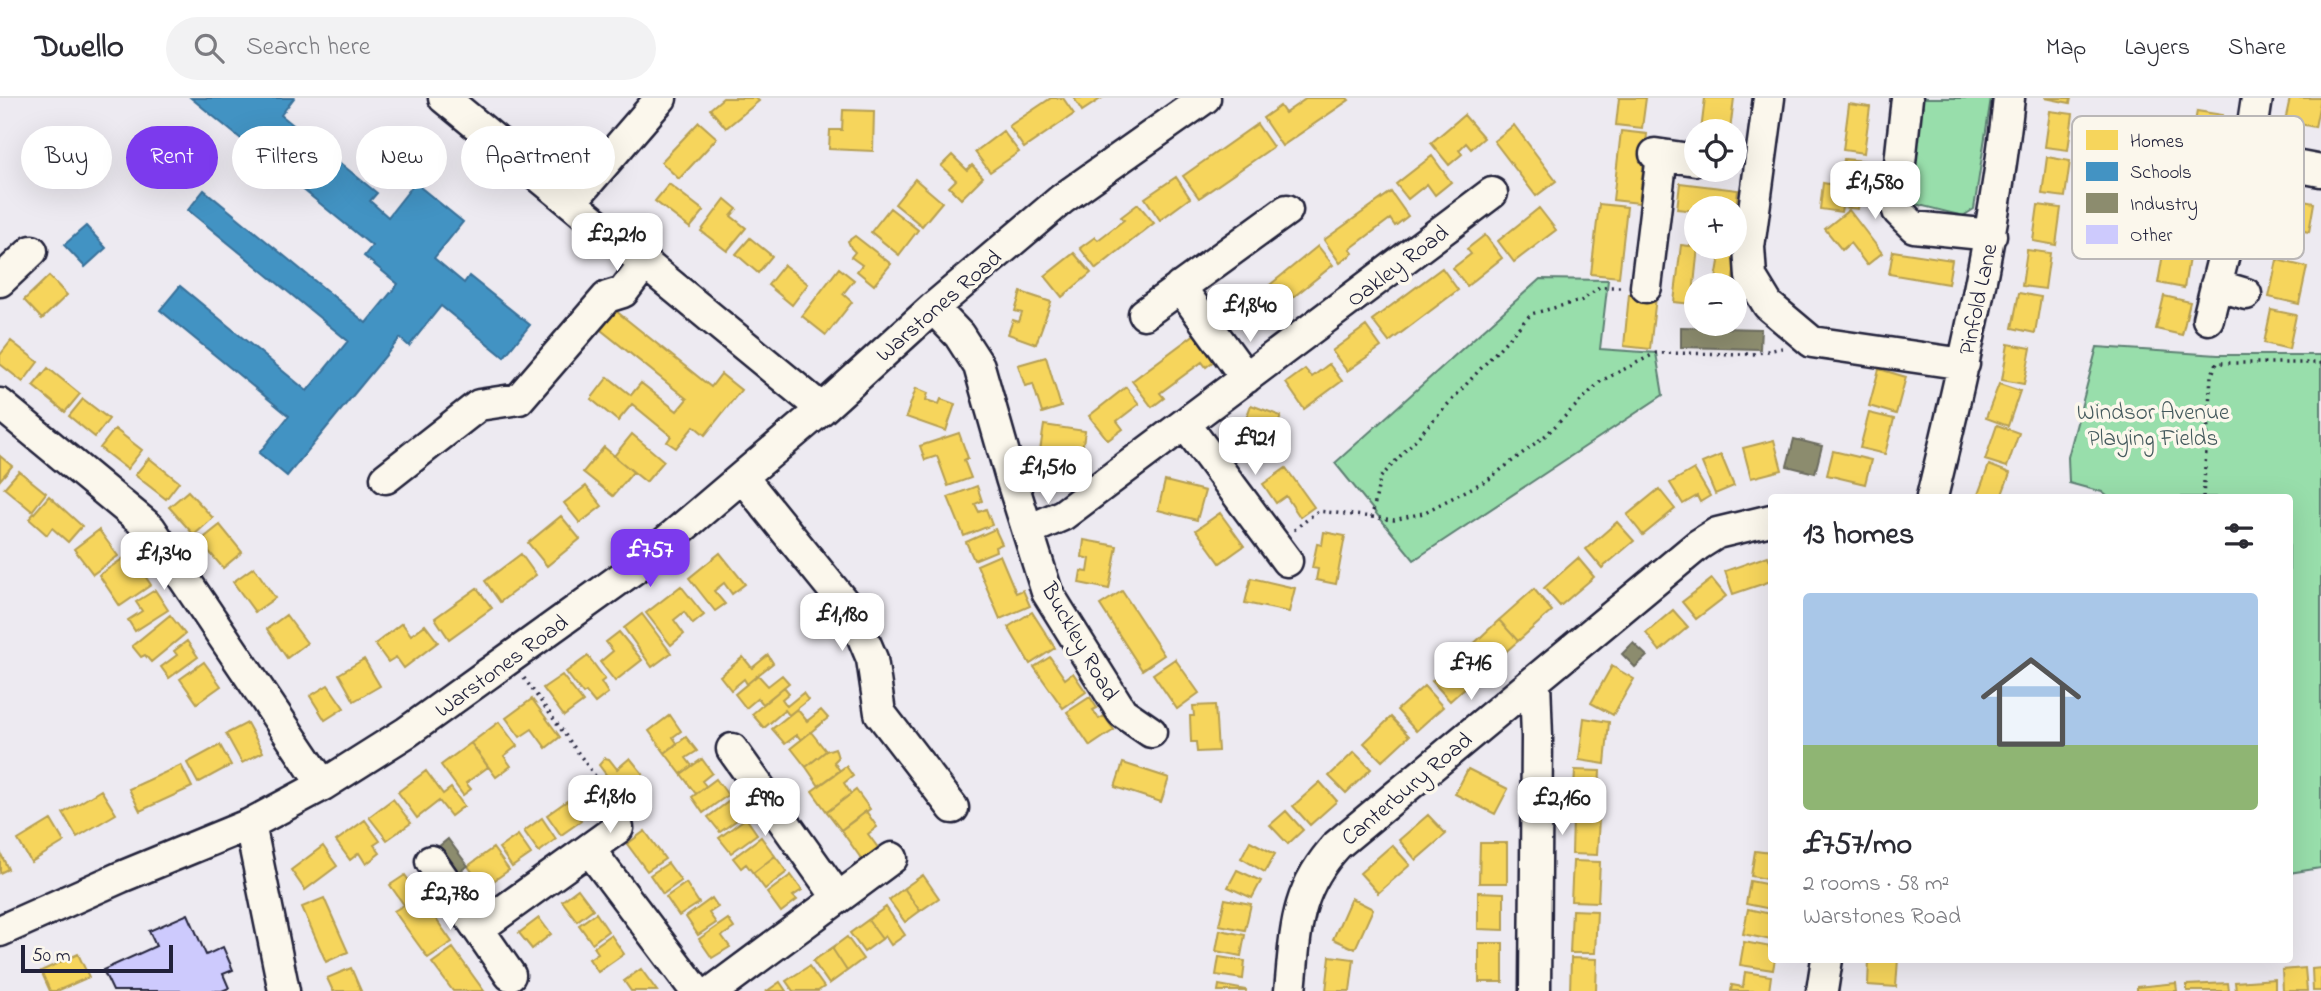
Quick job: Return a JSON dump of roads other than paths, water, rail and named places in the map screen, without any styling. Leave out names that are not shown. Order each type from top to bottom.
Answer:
[{"type":"street","points":[[444,98],[822,409]]},
{"type":"street","points":[[571,202],[661,98]]},
{"type":"street","name":"Warstones Road","points":[[0,931],[250,824],[323,785],[407,732],[635,568],[743,478],[933,308],[1062,199],[1205,98]]},
{"type":"street","points":[[1769,98],[1747,168],[1751,276],[1768,304],[1812,342],[1964,364]]},
{"type":"street","points":[[1907,98],[1896,200],[1898,211],[1914,226],[1991,235]]},
{"type":"street","name":"Pinfold Lane","points":[[1933,494],[1991,235],[2009,98]]},
{"type":"street","points":[[2254,116],[2257,98]]},
{"type":"street","points":[[1646,287],[1658,155],[1684,158]]},
{"type":"street","name":"Oakley Road","points":[[1029,530],[1063,515],[1492,193]]},
{"type":"street","points":[[1144,314],[1287,210]]},
{"type":"street","points":[[0,281],[32,251]]},
{"type":"street","points":[[2208,319],[2222,259]]},
{"type":"street","points":[[386,478],[478,405],[519,399],[607,297],[623,292],[645,263]]},
{"type":"street","points":[[2216,285],[2246,293]]},
{"type":"street","points":[[1180,287],[1246,378]]},
{"type":"street","name":"Buckley Road","points":[[933,308],[959,335],[979,366],[1047,592],[1122,712],[1151,732]]},
{"type":"street","points":[[0,404],[150,528],[323,785]]},
{"type":"street","points":[[1185,424],[1280,553]]},
{"type":"street","points":[[743,478],[853,614],[872,659],[880,713],[953,808]]},
{"type":"street","name":"Canterbury Road","points":[[1290,991],[1302,899],[1323,860],[1337,845],[1698,545],[1717,533],[1768,521]]},
{"type":"street","points":[[1535,681],[1535,991]]},
{"type":"street","points":[[732,749],[838,898]]},
{"type":"street","points":[[250,824],[284,991]]},
{"type":"street","points":[[478,929],[618,828]]},
{"type":"street","points":[[589,849],[696,991]]},
{"type":"street","points":[[713,991],[892,858]]},
{"type":"street","points":[[431,861],[510,975]]},
{"type":"street","points":[[1822,991],[1826,963]]},
{"type":"park label","name":"Windsor Avenue Playing Fields","points":[[2153,424]]}]
